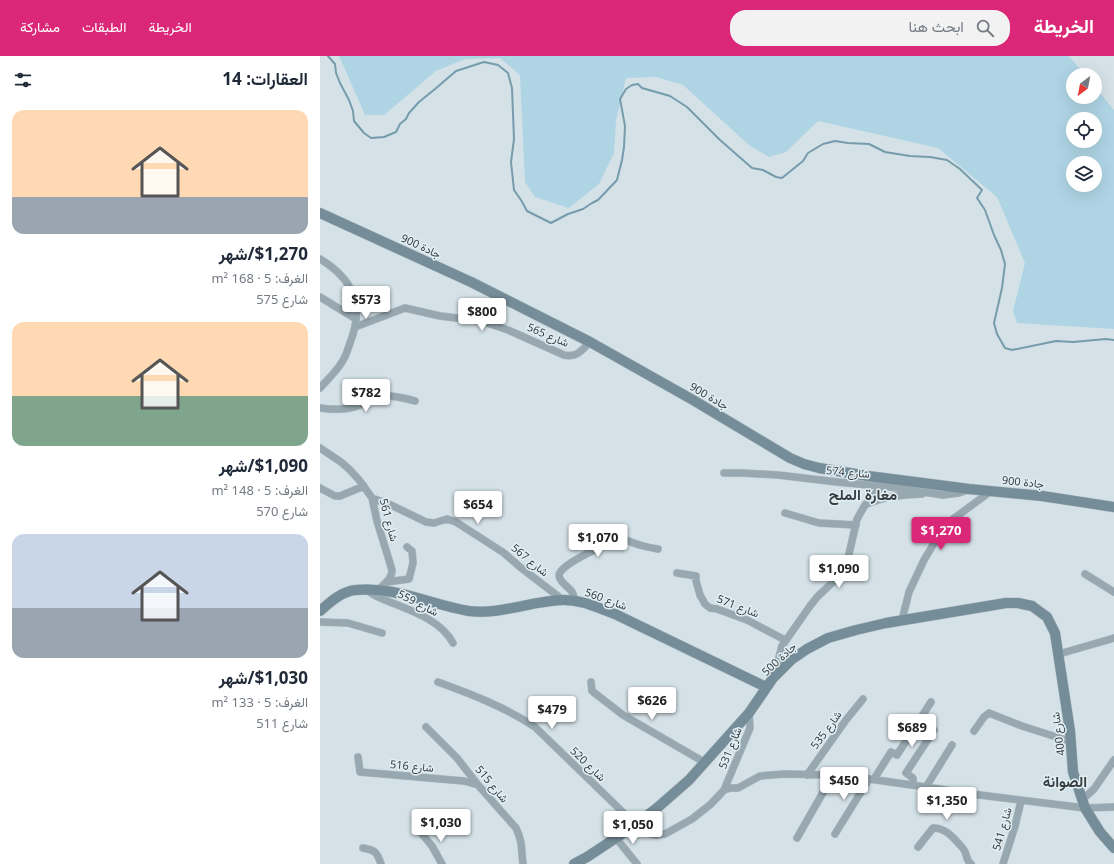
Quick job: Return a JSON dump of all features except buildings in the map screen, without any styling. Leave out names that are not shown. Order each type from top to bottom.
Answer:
[{"type":"main road","name":"جادة 900","points":[[320,213],[471,282],[590,342],[693,400],[790,458],[804,464],[868,476],[969,489],[1042,496],[1114,507]]},
{"type":"main road","name":"شارع 560","points":[[320,611],[333,600],[348,592],[358,590],[397,593],[470,611],[502,610],[525,605],[563,600],[575,601],[592,605],[615,614],[766,687]]},
{"type":"main road","name":"جادة 500","points":[[574,864],[633,826],[684,785],[749,713],[773,678],[791,660],[807,649],[828,638],[902,620],[1006,603],[1025,604],[1032,606],[1047,617],[1055,633],[1059,654]]},
{"type":"main road","name":"شارع 400","points":[[1059,654],[1072,742],[1074,772],[1084,804],[1100,832],[1114,848]]},
{"type":"street","points":[[320,259],[335,269],[348,284],[355,301],[356,309],[355,327],[346,354],[342,362],[320,388]]},
{"type":"street","points":[[320,297],[356,319]]},
{"type":"street","name":"شارع 565","points":[[355,327],[405,308],[440,316],[481,321],[508,330],[569,356],[580,352],[590,342]]},
{"type":"street","points":[[320,408],[340,409],[358,406],[378,397],[390,396],[415,401]]},
{"type":"street","name":"شارع 561","points":[[320,448],[347,467],[364,486],[372,498],[377,521],[392,570],[392,574],[387,582]]},
{"type":"street","name":"شارع 574","points":[[724,473],[778,475],[882,486],[943,495],[959,494],[969,489]]},
{"type":"street","points":[[773,678],[785,640],[818,596],[832,583],[844,566],[849,554],[860,513],[869,498],[870,493],[861,484]]},
{"type":"street","points":[[320,488],[335,496],[340,496],[364,486]]},
{"type":"street","points":[[865,505],[882,486]]},
{"type":"street","points":[[902,620],[910,592],[924,560],[945,525],[990,491]]},
{"type":"street","points":[[865,505],[889,498],[931,494]]},
{"type":"street","name":"شارع 567","points":[[372,498],[391,505],[426,522],[434,523],[447,519],[456,522],[498,549],[563,600]]},
{"type":"street","points":[[785,514],[819,523],[856,525]]},
{"type":"street","points":[[575,601],[573,593],[561,580],[559,574],[563,569],[585,554],[608,544],[625,540],[641,546],[658,549]]},
{"type":"street","points":[[372,590],[387,582],[409,579],[413,563],[412,551],[407,547]]},
{"type":"street","name":"شارع 571","points":[[677,574],[696,576],[700,595],[710,608],[747,620],[785,640]]},
{"type":"street","points":[[1085,574],[1114,592]]},
{"type":"street","name":"شارع 559","points":[[372,590],[373,595],[412,610],[432,622],[445,631],[453,643]]},
{"type":"street","points":[[320,622],[348,623],[382,633]]},
{"type":"street","points":[[1059,654],[1114,638]]},
{"type":"street","name":"شارع 520","points":[[438,682],[481,698],[514,714],[535,727],[633,826]]},
{"type":"street","points":[[591,682],[592,691],[623,715],[704,762]]},
{"type":"street","name":"شارع 535","points":[[807,775],[842,725],[863,699]]},
{"type":"street","points":[[835,834],[890,752],[897,755],[931,702]]},
{"type":"street","name":"شارع 531","points":[[724,790],[750,728],[749,713]]},
{"type":"street","points":[[974,731],[984,717],[989,713],[1022,726],[1072,742]]},
{"type":"street","name":"شارع 515","points":[[426,727],[456,758],[516,828],[522,845],[523,864]]},
{"type":"street","points":[[913,785],[913,778],[906,773],[934,730]]},
{"type":"street","points":[[926,787],[952,745]]},
{"type":"street","name":"شارع 516","points":[[358,757],[360,772],[464,781],[478,785]]},
{"type":"street","points":[[1084,804],[1114,760]]},
{"type":"street","points":[[633,826],[635,831],[656,835],[665,834],[692,819],[711,804],[724,790],[738,788],[760,776],[784,774],[833,775],[871,779],[1021,801],[1114,806]]},
{"type":"street","points":[[797,838],[833,775]]},
{"type":"street","name":"شارع 541","points":[[1003,864],[1021,801]]},
{"type":"street","points":[[918,847],[933,828],[938,828],[945,831],[964,850],[967,859],[971,864]]},
{"type":"street","points":[[422,834],[432,846],[442,864]]},
{"type":"street","points":[[616,838],[637,864]]},
{"type":"street","points":[[362,848],[372,850],[378,855],[381,864]]},
{"type":"shaded area","points":[[339,56],[1069,56],[1079,68],[1066,68],[1066,104],[1102,104],[1102,95],[1114,110],[1114,329],[1017,323],[1013,311],[1025,263],[997,197],[938,148],[818,121],[786,152],[769,157],[749,145],[683,85],[656,77],[626,78],[616,121],[614,153],[599,184],[569,208],[535,197],[525,182],[520,75],[500,58],[465,59],[436,71],[384,115],[365,115]]},
{"type":"waterway","points":[[328,56],[335,64],[336,73],[353,111],[354,121],[364,133],[371,138],[384,137],[396,132],[400,124],[406,119],[409,113],[419,102],[456,71],[484,62],[498,65],[508,73],[512,88],[514,139],[511,162],[514,190],[527,211],[551,223],[568,214],[583,209],[598,200],[617,180],[624,147],[625,126],[620,99],[626,89],[632,85],[638,84],[642,88],[670,96],[687,107],[720,140],[752,168],[763,170],[776,177],[782,178],[803,161],[808,153],[823,144],[835,141],[869,144],[885,152],[947,160],[960,169],[982,190],[977,198],[985,210],[1001,250],[1005,264],[1002,288],[994,323],[997,334],[1005,348],[1012,350],[1056,341],[1073,342],[1106,339],[1114,340]]},
{"type":"district","name":"مغارة الملح","points":[[863,495]]},
{"type":"district","name":"الصوانة","points":[[1065,782]]}]
